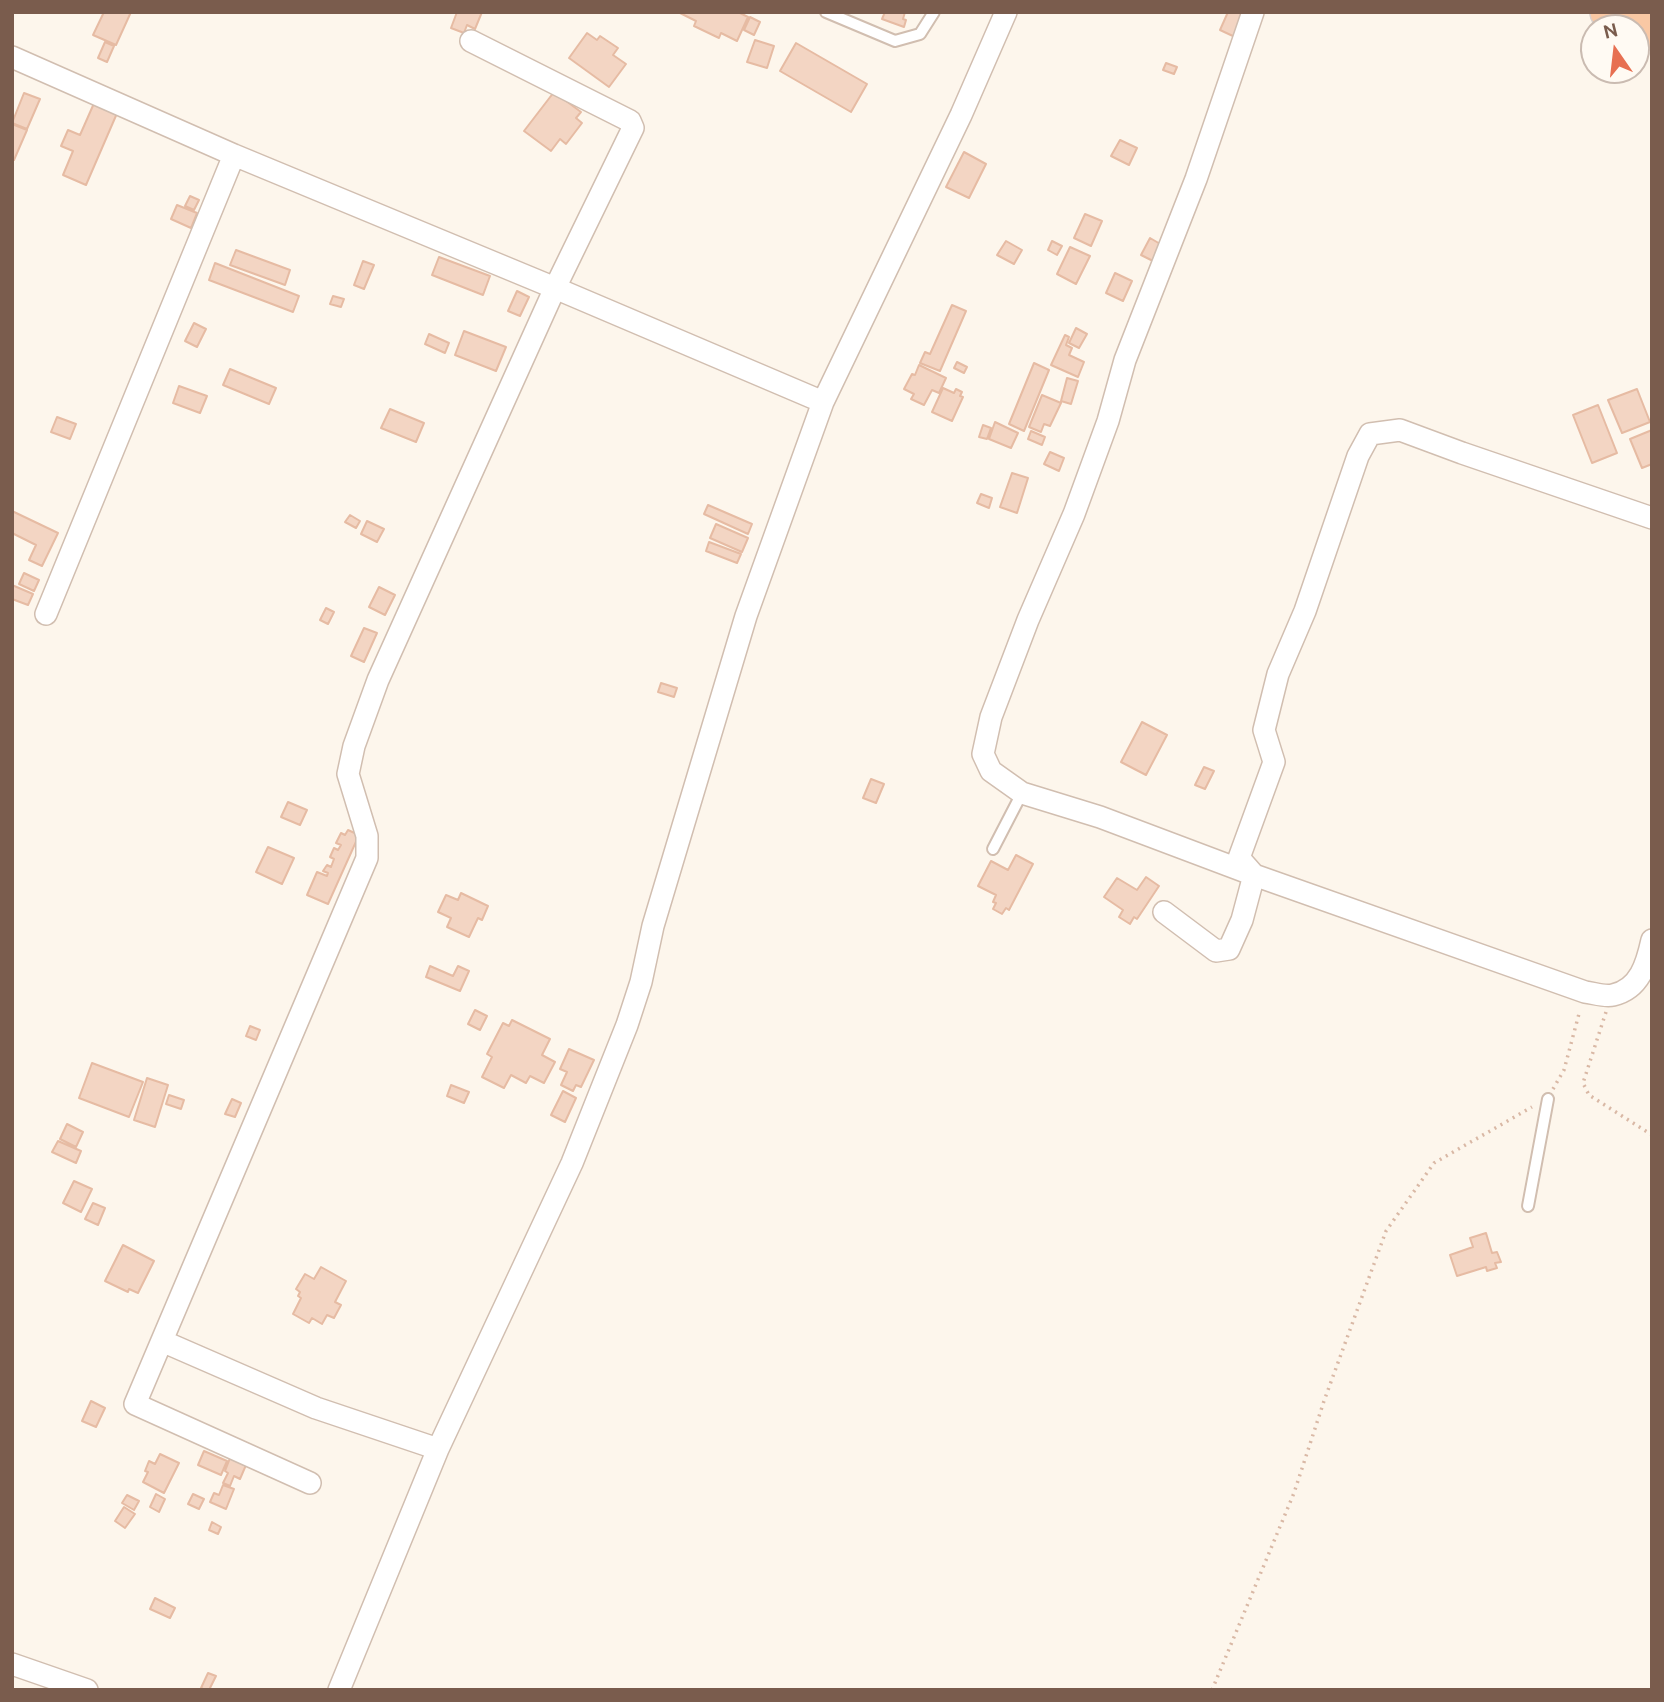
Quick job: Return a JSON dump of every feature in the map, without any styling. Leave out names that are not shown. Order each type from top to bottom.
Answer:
[{"type":"highway","points":[[1608,12],[1652,32]]},
{"type":"street","points":[[339,1690],[438,1449],[572,1163],[627,1025],[641,982],[653,926],[746,616],[822,402],[961,115],[1006,12]]},
{"type":"street","points":[[1253,12],[1196,179],[1125,360],[1108,421],[1079,502],[1028,620],[991,717],[983,754],[991,771],[1022,793],[1100,817],[1254,875],[1586,992],[1612,995],[1623,991],[1641,975],[1648,960],[1652,940]]},
{"type":"street","points":[[310,1483],[135,1404],[367,858],[367,836],[348,774],[354,746],[378,680],[555,288],[633,128],[630,121],[471,41]]},
{"type":"street","points":[[12,57],[234,155],[822,402]]},
{"type":"street","points":[[46,614],[234,155]]},
{"type":"street","points":[[1254,875],[1239,858],[1274,762],[1264,730],[1278,674],[1305,611],[1358,456],[1370,434],[1401,430],[1652,518]]},
{"type":"street","points":[[1164,912],[1216,951],[1229,949],[1242,920],[1254,875]]},
{"type":"street","points":[[162,1341],[316,1408],[438,1449]]},
{"type":"street","points":[[12,1664],[87,1690]]},
{"type":"lane","points":[[826,12],[895,41],[920,34],[934,12]]},
{"type":"lane","points":[[993,849],[1022,793]]},
{"type":"lane","points":[[1528,1206],[1548,1099]]},
{"type":"path","points":[[1212,1690],[1294,1493],[1324,1401],[1386,1231],[1434,1163],[1548,1099],[1564,1070],[1586,992]]},
{"type":"path","points":[[1612,995],[1583,1083],[1589,1095],[1652,1135]]},
{"type":"building","points":[[104,12],[131,12],[116,45],[93,35]]},
{"type":"building","points":[[457,12],[482,12],[475,29],[467,25],[464,33],[451,28]]},
{"type":"building","points":[[678,12],[738,12],[748,17],[737,41],[721,33],[719,38],[694,26],[696,21]]},
{"type":"building","points":[[885,12],[905,12],[904,27],[882,19]]},
{"type":"building","points":[[1228,12],[1246,12],[1235,37],[1220,30]]},
{"type":"building","points":[[750,17],[760,22],[754,35],[744,30]]},
{"type":"building","points":[[587,33],[597,40],[600,36],[618,48],[613,55],[626,64],[609,87],[569,58]]},
{"type":"building","points":[[755,40],[774,46],[767,68],[747,62]]},
{"type":"building","points":[[105,42],[114,46],[107,62],[98,58]]},
{"type":"building","points":[[796,43],[867,84],[851,112],[780,71]]},
{"type":"building","points":[[1166,63],[1177,67],[1174,74],[1163,70]]},
{"type":"building","points":[[554,92],[581,112],[576,118],[582,123],[566,144],[560,139],[551,151],[524,131]]},
{"type":"building","points":[[24,93],[40,99],[27,129],[12,123]]},
{"type":"building","points":[[95,101],[118,111],[86,185],[63,175],[73,151],[61,146],[68,130],[80,135]]},
{"type":"building","points":[[12,124],[27,130],[14,160],[12,159]]},
{"type":"building","points":[[1120,140],[1137,148],[1129,165],[1111,156]]},
{"type":"building","points":[[964,152],[986,164],[969,198],[946,187]]},
{"type":"building","points":[[190,196],[199,200],[194,210],[185,206]]},
{"type":"building","points":[[177,205],[197,213],[191,228],[171,219]]},
{"type":"building","points":[[1085,214],[1102,221],[1091,246],[1074,238]]},
{"type":"building","points":[[1150,238],[1162,245],[1153,261],[1141,255]]},
{"type":"building","points":[[1006,241],[1022,250],[1014,264],[997,255]]},
{"type":"building","points":[[1052,241],[1062,246],[1057,255],[1048,250]]},
{"type":"building","points":[[1070,247],[1090,256],[1076,284],[1057,274]]},
{"type":"building","points":[[236,250],[290,270],[285,285],[230,265]]},
{"type":"building","points":[[439,257],[490,276],[483,295],[432,275]]},
{"type":"building","points":[[363,261],[374,265],[364,289],[354,285]]},
{"type":"building","points":[[215,263],[299,296],[293,312],[209,280]]},
{"type":"building","points":[[1115,273],[1132,281],[1123,301],[1106,293]]},
{"type":"building","points":[[517,291],[529,297],[520,316],[508,311]]},
{"type":"building","points":[[333,296],[344,299],[341,307],[330,304]]},
{"type":"building","points":[[952,305],[966,311],[940,371],[920,363],[925,352],[930,354]]},
{"type":"building","points":[[194,323],[206,329],[197,347],[185,341]]},
{"type":"building","points":[[1076,328],[1087,334],[1079,348],[1069,343]]},
{"type":"building","points":[[464,331],[506,347],[496,371],[455,355]]},
{"type":"building","points":[[429,334],[449,343],[445,353],[425,344]]},
{"type":"building","points":[[1065,335],[1069,337],[1066,345],[1072,348],[1069,355],[1084,362],[1078,377],[1051,365]]},
{"type":"building","points":[[957,362],[967,367],[964,373],[954,368]]},
{"type":"building","points":[[1034,363],[1049,370],[1024,431],[1009,424]]},
{"type":"building","points":[[919,365],[946,378],[939,393],[932,390],[924,405],[911,399],[914,394],[904,389]]},
{"type":"building","points":[[230,369],[276,388],[269,404],[223,385]]},
{"type":"building","points":[[1067,378],[1078,381],[1071,404],[1061,401]]},
{"type":"building","points":[[179,386],[207,396],[200,413],[173,403]]},
{"type":"building","points":[[943,388],[954,393],[956,389],[962,392],[960,396],[963,397],[952,421],[932,412]]},
{"type":"building","points":[[1637,389],[1650,422],[1622,433],[1608,400]]},
{"type":"building","points":[[1042,395],[1061,403],[1050,426],[1044,424],[1041,432],[1029,427]]},
{"type":"building","points":[[1598,405],[1617,453],[1592,463],[1573,415]]},
{"type":"building","points":[[390,409],[424,423],[416,442],[381,428]]},
{"type":"building","points":[[57,417],[76,424],[70,439],[51,432]]},
{"type":"building","points":[[995,422],[1018,433],[1011,448],[989,439]]},
{"type":"building","points":[[983,425],[991,428],[987,439],[979,437]]},
{"type":"building","points":[[1652,430],[1652,464],[1642,468],[1630,439]]},
{"type":"building","points":[[1031,431],[1045,437],[1042,445],[1028,439]]},
{"type":"building","points":[[1050,452],[1064,458],[1059,471],[1044,464]]},
{"type":"building","points":[[1012,473],[1028,478],[1017,513],[1000,507]]},
{"type":"building","points":[[981,494],[992,498],[989,508],[977,503]]},
{"type":"building","points":[[708,505],[752,524],[748,534],[704,514]]},
{"type":"building","points":[[12,511],[58,533],[42,566],[29,560],[36,545],[12,533]]},
{"type":"building","points":[[350,515],[360,521],[356,528],[345,522]]},
{"type":"building","points":[[367,521],[384,529],[377,542],[361,534]]},
{"type":"building","points":[[716,524],[748,538],[742,552],[710,538]]},
{"type":"building","points":[[709,542],[741,554],[737,563],[706,551]]},
{"type":"building","points":[[24,573],[39,580],[34,591],[19,584]]},
{"type":"building","points":[[12,585],[33,594],[28,605],[12,599]]},
{"type":"building","points":[[379,587],[395,595],[385,615],[369,607]]},
{"type":"building","points":[[326,608],[334,612],[328,624],[320,620]]},
{"type":"building","points":[[364,628],[377,633],[364,662],[351,656]]},
{"type":"building","points":[[661,683],[677,688],[674,697],[658,692]]},
{"type":"building","points":[[1142,722],[1167,735],[1146,775],[1121,762]]},
{"type":"building","points":[[1204,767],[1214,771],[1205,789],[1195,785]]},
{"type":"building","points":[[871,779],[884,784],[876,803],[863,798]]},
{"type":"building","points":[[288,802],[307,810],[300,825],[281,817]]},
{"type":"building","points":[[348,830],[359,835],[328,904],[307,895],[317,872],[327,876],[328,873],[323,871],[327,865],[331,867],[334,859],[330,857],[334,848],[338,850],[341,845],[336,843],[341,833],[345,835]]},
{"type":"building","points":[[268,847],[294,858],[282,884],[256,872]]},
{"type":"building","points":[[1016,855],[1033,864],[1009,910],[1006,908],[1002,914],[993,909],[996,895],[978,886],[991,861],[1008,870]]},
{"type":"building","points":[[1146,877],[1159,886],[1137,919],[1134,917],[1130,924],[1119,917],[1123,910],[1104,897],[1117,878],[1137,890]]},
{"type":"building","points":[[461,893],[488,906],[482,920],[478,918],[469,937],[447,927],[451,918],[438,912],[446,895],[458,900]]},
{"type":"building","points":[[430,966],[453,976],[458,966],[469,971],[460,991],[426,977]]},
{"type":"building","points":[[475,1010],[487,1016],[480,1030],[468,1024]]},
{"type":"building","points":[[512,1020],[550,1039],[542,1055],[555,1062],[544,1083],[530,1076],[526,1083],[511,1075],[504,1088],[482,1077],[492,1057],[487,1054],[503,1023],[509,1026]]},
{"type":"building","points":[[250,1026],[260,1030],[256,1040],[246,1036]]},
{"type":"building","points":[[569,1049],[594,1060],[581,1087],[576,1085],[573,1091],[561,1085],[567,1072],[560,1069]]},
{"type":"building","points":[[92,1063],[143,1082],[129,1117],[79,1098]]},
{"type":"building","points":[[147,1078],[168,1085],[155,1127],[134,1120]]},
{"type":"building","points":[[451,1085],[469,1092],[464,1103],[447,1096]]},
{"type":"building","points":[[563,1091],[576,1098],[565,1122],[551,1115]]},
{"type":"building","points":[[169,1095],[184,1100],[181,1109],[166,1104]]},
{"type":"building","points":[[232,1099],[241,1103],[235,1117],[225,1114]]},
{"type":"building","points":[[67,1124],[83,1132],[76,1147],[60,1139]]},
{"type":"building","points":[[58,1141],[81,1151],[76,1163],[52,1152]]},
{"type":"building","points":[[74,1181],[92,1189],[81,1212],[63,1203]]},
{"type":"building","points":[[93,1203],[105,1208],[98,1225],[85,1219]]},
{"type":"building","points":[[1486,1233],[1492,1253],[1497,1252],[1501,1262],[1495,1263],[1497,1268],[1487,1271],[1486,1267],[1457,1276],[1450,1255],[1473,1247],[1470,1238]]},
{"type":"building","points":[[123,1245],[154,1261],[138,1293],[129,1289],[128,1292],[105,1281]]},
{"type":"building","points":[[321,1267],[346,1281],[335,1302],[341,1305],[334,1318],[327,1315],[322,1324],[312,1318],[309,1323],[293,1314],[301,1298],[296,1289],[305,1274],[314,1279]]},
{"type":"building","points":[[91,1401],[105,1408],[96,1427],[82,1421]]},
{"type":"building","points":[[204,1451],[227,1461],[221,1475],[198,1465]]},
{"type":"building","points":[[160,1454],[179,1463],[164,1493],[143,1482],[149,1461],[155,1464]]},
{"type":"building","points":[[230,1458],[246,1465],[240,1479],[234,1476],[230,1486],[223,1483],[228,1473],[225,1471]]},
{"type":"building","points":[[223,1485],[234,1489],[226,1509],[210,1502],[214,1493],[219,1495]]},
{"type":"building","points":[[156,1494],[165,1499],[159,1512],[150,1507]]},
{"type":"building","points":[[193,1494],[204,1499],[199,1509],[188,1504]]},
{"type":"building","points":[[127,1495],[139,1501],[134,1510],[122,1503]]},
{"type":"building","points":[[124,1507],[135,1514],[125,1528],[115,1521]]},
{"type":"building","points":[[212,1522],[221,1527],[218,1534],[209,1530]]},
{"type":"building","points":[[155,1598],[175,1608],[170,1618],[150,1609]]},
{"type":"building","points":[[208,1673],[216,1676],[209,1690],[205,1690],[201,1688]]}]
